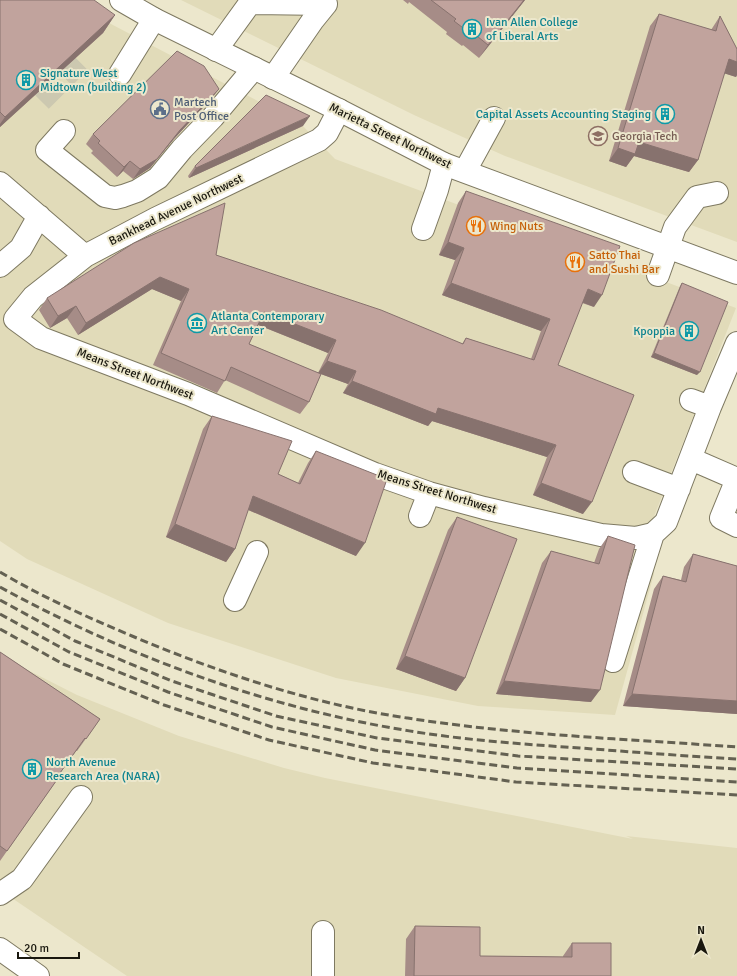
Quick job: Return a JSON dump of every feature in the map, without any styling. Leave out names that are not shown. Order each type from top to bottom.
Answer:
[{"type":"main road","name":"Marietta Street Northwest","points":[[121,0],[154,19],[340,110],[444,164],[737,274]]},
{"type":"main road","points":[[216,50],[250,3],[325,2]]},
{"type":"main road","points":[[64,131],[47,150],[105,196],[115,198],[137,191],[158,178],[182,149],[213,116],[263,73],[313,20],[325,2]]},
{"type":"main road","points":[[120,74],[154,19]]},
{"type":"main road","name":"Bankhead Avenue Northwest","points":[[15,319],[33,297],[85,256],[155,219],[319,140],[327,133],[340,110]]},
{"type":"main road","points":[[465,171],[494,118]]},
{"type":"main road","points":[[423,229],[437,190],[444,164]]},
{"type":"main road","points":[[0,183],[85,256]]},
{"type":"main road","points":[[658,275],[668,249],[674,227],[697,197],[717,193]]},
{"type":"main road","points":[[0,266],[21,248],[39,216]]},
{"type":"main road","name":"Means Street Northwest","points":[[15,319],[41,338],[188,394],[375,474],[429,493],[484,508],[601,535],[636,538],[653,534]]},
{"type":"main road","points":[[614,661],[653,534],[666,522],[691,459],[700,404],[737,343]]},
{"type":"main road","points":[[691,459],[737,479],[721,518],[737,526]]},
{"type":"main road","points":[[634,472],[679,489]]},
{"type":"main road","points":[[420,516],[429,493]]},
{"type":"main road","points":[[235,600],[257,552]]},
{"type":"main road","points":[[0,894],[22,879],[81,797]]},
{"type":"main road","points":[[323,932],[323,976]]},
{"type":"main road","points":[[2,955],[38,976]]},
{"type":"shaded area","points":[[0,0],[90,13],[300,123],[335,159],[736,308],[651,524],[654,574],[615,715],[478,706],[336,678],[168,623],[27,559],[0,541]]},
{"type":"shaded area","name":"Georgia Tech","points":[[181,0],[737,0],[737,242],[505,156],[414,115]]},
{"type":"shaded area","points":[[0,656],[77,695],[179,736],[284,768],[325,778],[633,839],[626,836],[737,848],[737,976],[127,976],[0,890]]},
{"type":"building","name":"Signature West Midtown (building 2)","points":[[0,0],[94,0],[115,15],[5,117],[0,112]]},
{"type":"building","name":"Ivan Allen College of Liberal Arts","points":[[431,0],[524,0],[488,45],[472,32],[471,34],[454,21],[456,19]]},
{"type":"building","name":"Capital Assets Accounting Staging","points":[[659,14],[716,31],[720,16],[737,49],[737,62],[729,59],[698,160],[639,142],[635,154],[618,148]]},
{"type":"building","points":[[177,51],[204,66],[219,89],[180,130],[157,159],[140,169],[130,161],[124,167],[98,143],[100,141],[93,134]]},
{"type":"building","points":[[266,95],[310,116],[196,168],[195,166]]},
{"type":"building","points":[[466,191],[620,246],[602,295],[588,289],[558,365],[634,395],[592,502],[541,483],[556,445],[438,408],[436,414],[352,381],[356,371],[327,361],[336,340],[264,312],[249,344],[321,374],[309,402],[231,367],[225,381],[161,353],[189,289],[160,277],[86,323],[76,306],[58,316],[47,298],[134,243],[225,203],[216,255],[381,310],[463,344],[466,338],[534,360],[550,319],[451,283],[464,248],[448,242]]},
{"type":"building","name":"Kpoppia","points":[[682,283],[728,302],[700,372],[654,353]]},
{"type":"building","points":[[212,416],[292,441],[278,474],[300,484],[316,451],[387,479],[365,543],[253,496],[235,549],[175,524]]},
{"type":"building","points":[[457,517],[517,539],[465,678],[405,656]]},
{"type":"building","points":[[608,536],[635,545],[600,690],[504,681],[551,551],[599,564]]},
{"type":"building","points":[[693,554],[737,566],[737,701],[632,694],[663,576],[686,582]]},
{"type":"building","name":"North Avenue Research Area (NARA)","points":[[0,652],[100,719],[60,773],[61,774],[7,851],[0,846]]},
{"type":"building","points":[[415,926],[480,927],[480,956],[572,957],[572,943],[611,943],[611,976],[414,976]]},
{"type":"tunnel","points":[[41,101],[84,58]]},
{"type":"railway","points":[[0,572],[65,606],[165,650],[233,675],[301,696],[372,712],[489,729],[737,747]]},
{"type":"railway","points":[[0,587],[47,612],[145,656],[247,693],[299,708],[404,730],[470,739],[737,759]]},
{"type":"railway","points":[[0,600],[75,641],[172,681],[276,716],[377,738],[518,756],[737,769]]},
{"type":"railway","points":[[0,614],[69,652],[168,692],[272,727],[375,750],[517,768],[737,782]]},
{"type":"railway","points":[[0,629],[63,664],[164,705],[269,740],[373,763],[516,782],[737,795]]},
{"type":"place","name":"Ivan Allen College of Liberal Arts","points":[[472,29]]},
{"type":"place","name":"Signature West Midtown (building 2)","points":[[26,80]]},
{"type":"place","name":"Martech Post Office","points":[[160,109]]},
{"type":"place","name":"Capital Assets Accounting Staging","points":[[665,114]]},
{"type":"place","name":"Georgia Tech","points":[[598,136]]},
{"type":"place","name":"Wing Nuts","points":[[476,226]]},
{"type":"place","name":"Satto Thai and Sushi Bar","points":[[575,262]]},
{"type":"place","name":"Atlanta Contemporary Art Center","points":[[197,323]]},
{"type":"place","name":"Kpoppia","points":[[689,331]]},
{"type":"place","name":"North Avenue Research Area (NARA)","points":[[32,769]]}]
